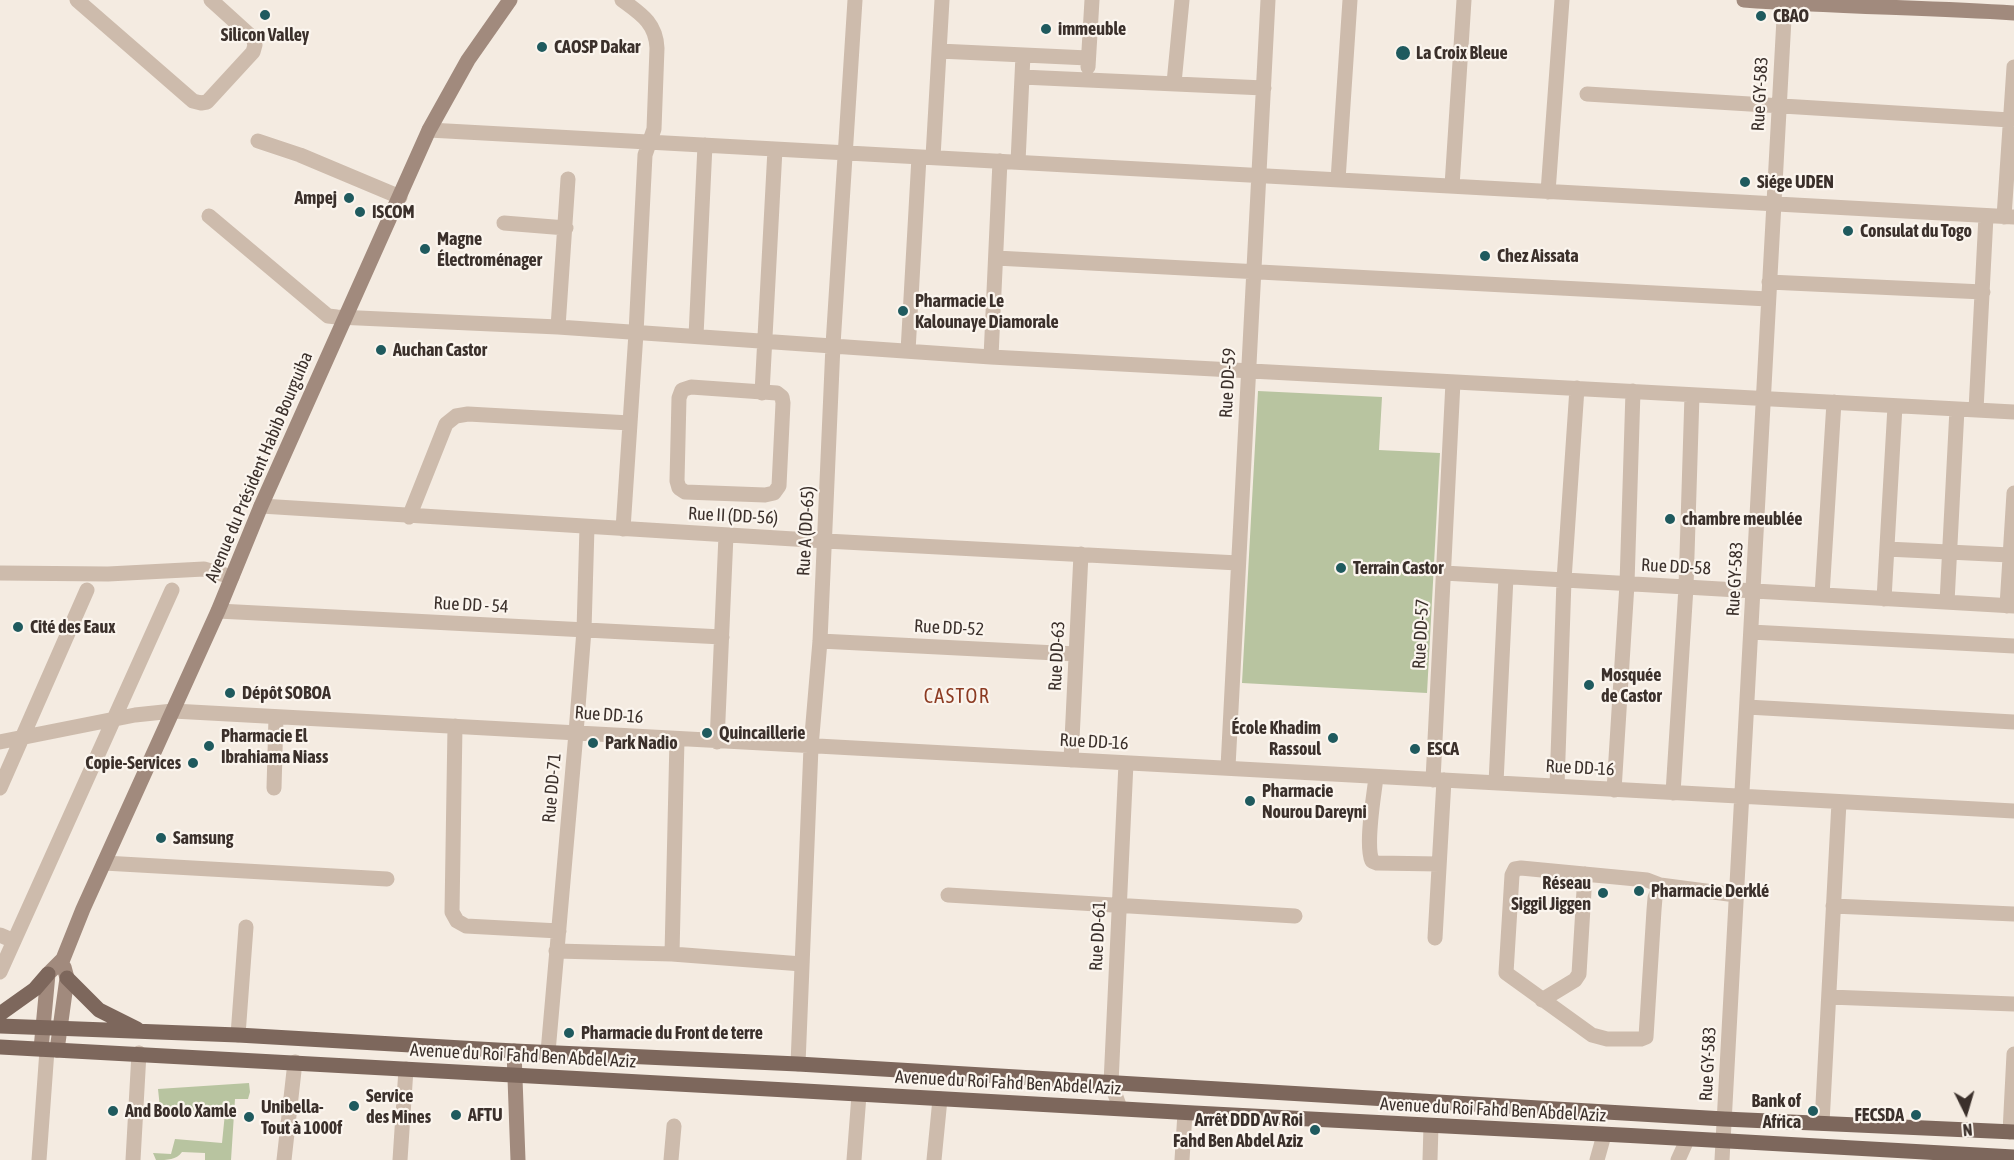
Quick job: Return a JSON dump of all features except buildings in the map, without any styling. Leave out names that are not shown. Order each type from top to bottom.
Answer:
[{"type":"main road","points":[[1744,0],[1927,4],[2014,14]]},
{"type":"main road","name":"Avenue du Président Habib Bourguiba","points":[[63,959],[218,611],[261,506],[429,130],[468,60],[505,2]]},
{"type":"main road","points":[[0,1014],[35,989],[63,959]]},
{"type":"main road","points":[[49,1050],[60,1028],[67,978],[63,959]]},
{"type":"main road","points":[[48,974],[43,1028],[49,1050]]},
{"type":"main road","points":[[67,978],[99,1010],[143,1031]]},
{"type":"main road","name":"Avenue du Roi Fahd Ben Abdel Aziz","points":[[0,1026],[238,1035],[798,1064],[1724,1119],[2012,1132]]},
{"type":"main road","name":"Avenue du Roi Fahd Ben Abdel Aziz","points":[[0,1047],[1724,1142],[1926,1156],[2014,1157]]},
{"type":"main road","points":[[514,1051],[518,1160]]},
{"type":"street","points":[[76,0],[193,101],[201,103],[207,102],[253,52],[255,45],[253,38],[211,0]]},
{"type":"street","points":[[622,0],[650,24],[657,35],[654,129],[645,155],[623,529]]},
{"type":"street","name":"Rue A (DD-65)","points":[[798,1064],[811,747],[826,541],[833,345],[855,0]]},
{"type":"street","points":[[908,351],[926,157],[939,51],[942,0]]},
{"type":"street","points":[[1087,79],[1092,0]]},
{"type":"street","points":[[1174,83],[1182,0]]},
{"type":"street","name":"Rue DD-59","points":[[1228,767],[1268,0]]},
{"type":"street","points":[[1338,180],[1350,0]]},
{"type":"street","points":[[1452,186],[1464,0]]},
{"type":"street","points":[[1548,192],[1562,0]]},
{"type":"street","name":"Rue GY-583","points":[[1722,1160],[1785,2]]},
{"type":"street","points":[[939,51],[1088,58]]},
{"type":"street","points":[[1018,162],[1023,55]]},
{"type":"street","points":[[429,130],[2009,217],[2010,120],[2014,67]]},
{"type":"street","points":[[1022,77],[1264,88]]},
{"type":"street","points":[[1587,94],[2010,120]]},
{"type":"street","points":[[258,141],[300,155],[400,197]]},
{"type":"street","points":[[696,336],[705,145]]},
{"type":"street","points":[[762,393],[774,149]]},
{"type":"street","points":[[991,357],[1000,161]]},
{"type":"street","points":[[558,327],[568,179]]},
{"type":"street","points":[[209,216],[328,316],[558,327],[991,357],[2014,412]]},
{"type":"street","points":[[1976,410],[1986,216]]},
{"type":"street","points":[[504,223],[566,228]]},
{"type":"street","points":[[996,258],[1768,299]]},
{"type":"street","points":[[1769,282],[1983,292]]},
{"type":"street","name":"Rue DD-57","points":[[1435,938],[1439,864],[1444,573],[1453,382]]},
{"type":"street","points":[[690,387],[762,393],[777,393],[782,397],[783,403],[779,486],[774,493],[765,495],[685,492],[680,488],[677,481],[678,422],[679,398],[682,390],[690,387]]},
{"type":"street","points":[[1557,786],[1564,580],[1576,388]]},
{"type":"street","points":[[1614,790],[1627,584],[1634,391]]},
{"type":"street","points":[[1673,793],[1686,587],[1692,395]]},
{"type":"street","points":[[1821,595],[1834,402]]},
{"type":"street","points":[[1884,599],[1895,406]]},
{"type":"street","points":[[1947,602],[1957,409]]},
{"type":"street","points":[[409,517],[446,424],[456,416],[468,414],[630,423]]},
{"type":"street","points":[[2010,606],[2010,555],[2014,493]]},
{"type":"street","name":"Rue II (DD-56)","points":[[261,506],[409,517],[1238,563]]},
{"type":"street","name":"Rue DD-71","points":[[548,1052],[584,630],[587,527]]},
{"type":"street","points":[[717,742],[726,535]]},
{"type":"street","points":[[1887,549],[2010,555]]},
{"type":"street","name":"Rue DD-63","points":[[1071,760],[1082,554]]},
{"type":"street","points":[[0,573],[108,574],[204,569],[232,577]]},
{"type":"street","name":"Rue DD-58","points":[[1444,573],[2010,606]]},
{"type":"street","points":[[1496,783],[1506,577]]},
{"type":"street","points":[[0,788],[87,590]]},
{"type":"street","points":[[0,972],[7,938],[114,719],[172,590]]},
{"type":"street","name":"Rue DD - 54","points":[[218,611],[722,637]]},
{"type":"street","points":[[1751,632],[2014,646]]},
{"type":"street","name":"Rue DD-52","points":[[820,641],[1076,654]]},
{"type":"street","points":[[1747,707],[2014,722]]},
{"type":"street","name":"Rue DD-16","points":[[0,742],[114,719],[173,711],[2014,811]]},
{"type":"street","points":[[274,788],[276,717]]},
{"type":"street","points":[[455,726],[452,912],[457,921],[466,926],[559,931]]},
{"type":"street","points":[[672,954],[677,739]]},
{"type":"street","name":"Rue DD-61","points":[[1120,1108],[1111,1083],[1126,763]]},
{"type":"street","points":[[1376,777],[1369,855],[1372,861],[1439,864]]},
{"type":"street","points":[[1822,1123],[1839,802]]},
{"type":"street","points":[[104,863],[387,879]]},
{"type":"street","points":[[1660,885],[1655,898],[1646,1037],[1641,1039],[1599,1038],[1592,1035],[1506,973],[1512,874],[1515,869],[1647,880],[1660,885],[1737,895]]},
{"type":"street","points":[[1542,1000],[1575,980],[1579,974],[1585,874]]},
{"type":"street","points":[[948,895],[1295,916]]},
{"type":"street","points":[[1833,906],[2014,914]]},
{"type":"street","points":[[238,1035],[246,927]]},
{"type":"street","points":[[556,951],[672,954],[802,964]]},
{"type":"street","points":[[1828,997],[2014,1004]]},
{"type":"street","points":[[39,1160],[49,1050]]},
{"type":"street","points":[[133,1160],[139,1053]]},
{"type":"street","points":[[2012,1132],[2014,1054]]},
{"type":"street","points":[[284,1160],[295,1062]]},
{"type":"street","points":[[399,1160],[406,1069]]},
{"type":"street","points":[[854,1160],[859,1095]]},
{"type":"street","points":[[934,1160],[940,1099]]},
{"type":"street","points":[[1182,1160],[1185,1113]]},
{"type":"street","points":[[671,1160],[674,1126]]},
{"type":"street","points":[[1430,1160],[1431,1126]]},
{"type":"street","points":[[1597,1160],[1604,1136]]},
{"type":"street","points":[[1678,1160],[1688,1140]]},
{"type":"green space","name":"Terrain Castor","points":[[1258,391],[1382,397],[1379,450],[1440,453],[1427,693],[1242,683]]},
{"type":"green space","points":[[249,1083],[248,1099],[235,1099],[231,1160],[205,1160],[205,1153],[182,1152],[171,1159],[156,1160],[153,1153],[171,1154],[175,1139],[222,1143],[225,1113],[160,1108],[158,1089]]},
{"type":"place","name":"Silicon Valley","points":[[265,15]]},
{"type":"place","name":"CBAO","points":[[1761,16]]},
{"type":"place","name":"immeuble","points":[[1046,29]]},
{"type":"place","name":"CAOSP Dakar","points":[[542,47]]},
{"type":"place","name":"La Croix Bleue","points":[[1403,53]]},
{"type":"place","name":"Siége UDEN","points":[[1745,182]]},
{"type":"place","name":"Ampej","points":[[349,198]]},
{"type":"place","name":"ISCOM","points":[[360,212]]},
{"type":"place","name":"Consulat du Togo","points":[[1848,231]]},
{"type":"place","name":"Magne Électroménager","points":[[425,249]]},
{"type":"place","name":"Chez Aissata","points":[[1485,256]]},
{"type":"place","name":"Pharmacie Le Kalounaye Diamorale","points":[[903,311]]},
{"type":"place","name":"Auchan Castor","points":[[381,350]]},
{"type":"place","name":"chambre meublée","points":[[1670,519]]},
{"type":"place","name":"Terrain Castor","points":[[1341,568]]},
{"type":"place","name":"Cité des Eaux","points":[[18,627]]},
{"type":"place","name":"Mosquée de Castor","points":[[1589,685]]},
{"type":"place","name":"Dépôt SOBOA","points":[[230,693]]},
{"type":"place","name":"Quincaillerie","points":[[707,733]]},
{"type":"place","name":"École Khadim Rassoul","points":[[1333,738]]},
{"type":"place","name":"Park Nadio","points":[[593,743]]},
{"type":"place","name":"Pharmacie El Ibrahiama Niass","points":[[209,746]]},
{"type":"place","name":"ESCA","points":[[1415,749]]},
{"type":"place","name":"Copie-Services","points":[[193,763]]},
{"type":"place","name":"Pharmacie Nourou Dareyni","points":[[1250,801]]},
{"type":"place","name":"Samsung","points":[[161,838]]},
{"type":"place","name":"Pharmacie Derklé","points":[[1639,891]]},
{"type":"place","name":"Réseau Siggil Jiggen","points":[[1603,893]]},
{"type":"place","name":"Pharmacie du Front de terre","points":[[569,1033]]},
{"type":"place","name":"Service des Mines","points":[[354,1106]]},
{"type":"place","name":"And Boolo Xamle","points":[[113,1111]]},
{"type":"place","name":"Bank of Africa","points":[[1813,1111]]},
{"type":"place","name":"AFTU","points":[[456,1115]]},
{"type":"place","name":"FECSDA","points":[[1916,1115]]},
{"type":"place","name":"Unibella- Tout à 1000f","points":[[249,1117]]},
{"type":"place","name":"Arrêt DDD Av Roi Fahd Ben Abdel Aziz","points":[[1315,1130]]},
{"type":"district","name":"CASTOR","points":[[957,697]]}]
